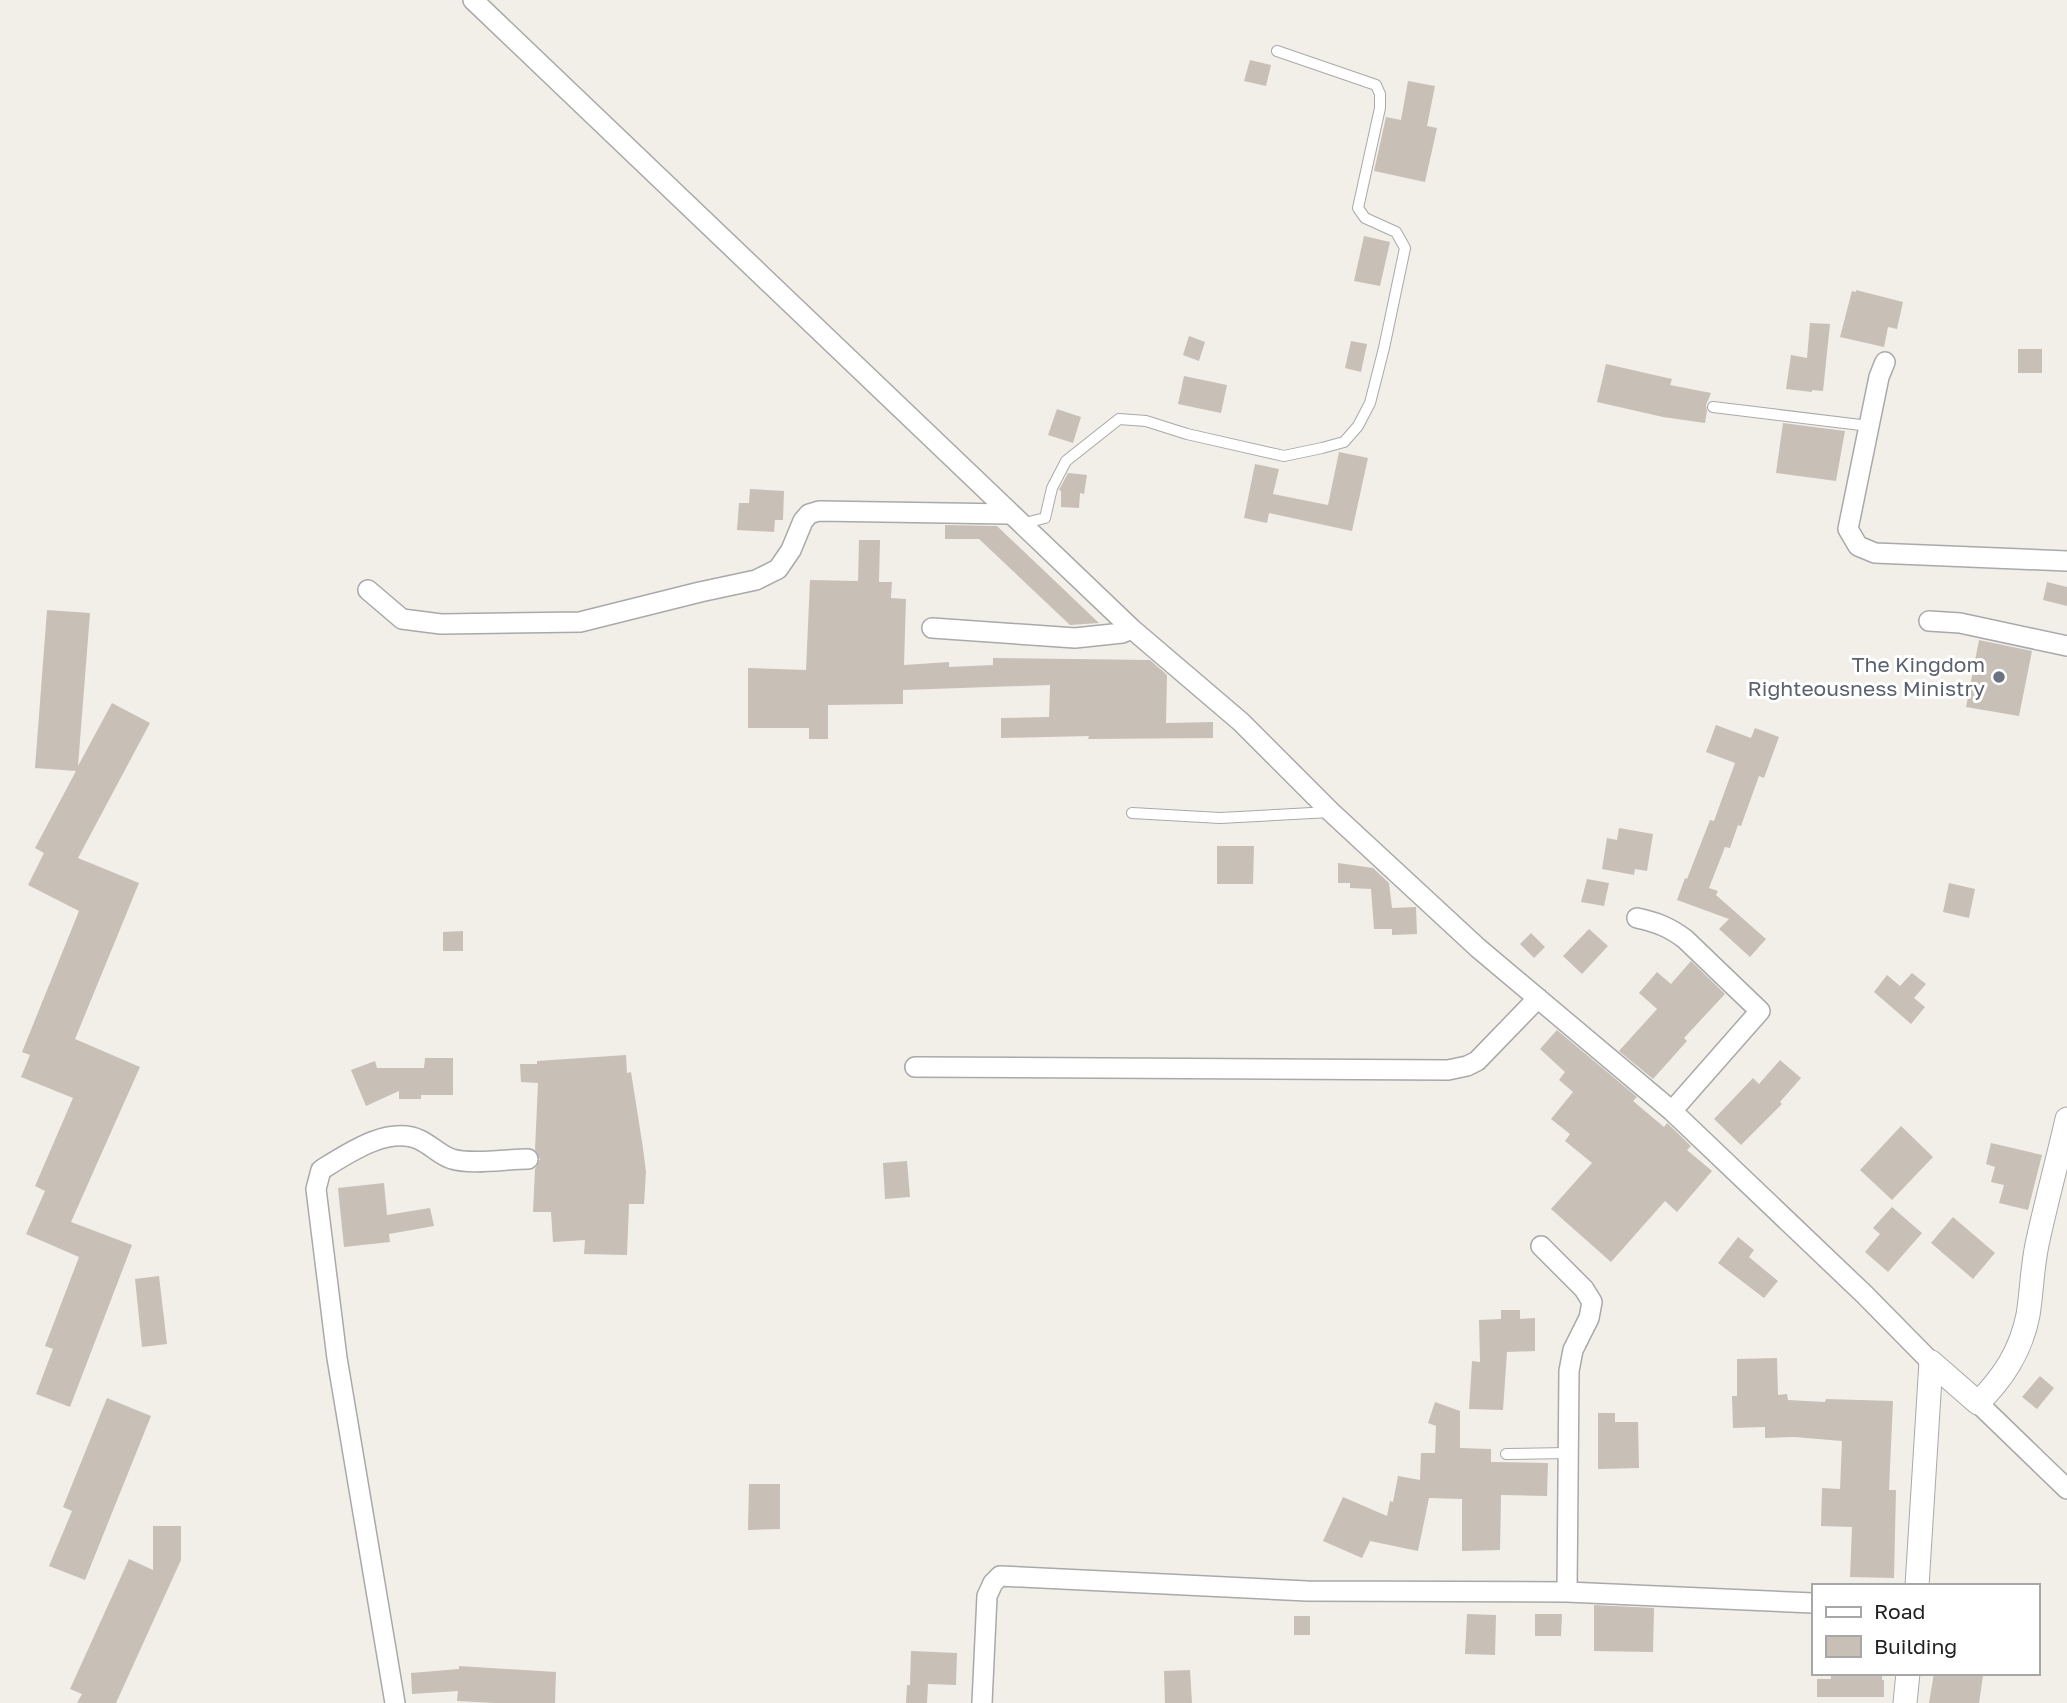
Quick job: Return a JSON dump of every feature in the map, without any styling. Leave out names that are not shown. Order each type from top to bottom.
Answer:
[{"type":"street","points":[[473,0],[1132,629],[1241,722],[1331,812],[1478,948],[1672,1111],[1864,1294],[1931,1362],[1978,1403],[2067,1489]]},
{"type":"street","points":[[1885,362],[1879,377],[1848,529],[1858,546],[1875,553],[2067,561]]},
{"type":"street","points":[[368,590],[402,618],[442,624],[579,622],[756,580],[778,569],[791,550],[803,521],[809,514],[819,511],[1015,519]]},
{"type":"street","points":[[1929,621],[1960,623],[2067,646]]},
{"type":"street","points":[[932,628],[1075,638],[1122,633],[1132,629]]},
{"type":"street","points":[[1637,918],[1658,922],[1672,929],[1760,1011],[1672,1111]]},
{"type":"street","points":[[915,1067],[1448,1070],[1477,1061],[1538,998]]},
{"type":"street","points":[[1978,1403],[1996,1386],[2021,1343],[2028,1316],[2037,1243],[2062,1166],[2067,1119]]},
{"type":"street","points":[[395,1703],[337,1357],[316,1189],[321,1170],[377,1139],[402,1136],[418,1138],[448,1158],[460,1161],[528,1159]]},
{"type":"street","points":[[1541,1246],[1584,1289],[1592,1302],[1589,1318],[1573,1350],[1569,1371],[1567,1592]]},
{"type":"street","points":[[1917,1584],[1931,1362]]},
{"type":"street","points":[[982,1703],[987,1596],[1000,1576],[1307,1591],[1567,1592],[1812,1603]]},
{"type":"street","points":[[1905,1703],[1908,1675]]},
{"type":"lane","points":[[1015,519],[1045,518],[1052,488],[1066,461],[1119,419],[1146,421],[1187,434],[1284,456],[1343,442],[1358,426],[1370,403],[1405,248],[1396,232],[1366,218],[1358,208],[1380,108],[1380,94],[1376,85],[1277,51]]},
{"type":"lane","points":[[1713,407],[1869,426]]},
{"type":"lane","points":[[1132,813],[1220,818],[1331,812]]},
{"type":"lane","points":[[1506,1454],[1568,1453]]},
{"type":"building","points":[[1250,60],[1271,65],[1266,86],[1244,81]]},
{"type":"building","points":[[1408,81],[1435,86],[1427,126],[1437,128],[1425,182],[1374,171],[1386,117],[1401,120]]},
{"type":"building","points":[[1364,236],[1390,242],[1380,286],[1354,281]]},
{"type":"building","points":[[1852,291],[1903,302],[1897,329],[1888,327],[1884,347],[1840,337]]},
{"type":"building","points":[[1810,323],[1830,324],[1823,391],[1786,389],[1791,355],[1807,358]]},
{"type":"building","points":[[1189,336],[1205,342],[1199,361],[1183,355]]},
{"type":"building","points":[[1351,341],[1367,344],[1361,372],[1345,368]]},
{"type":"building","points":[[2018,349],[2042,349],[2042,373],[2018,373]]},
{"type":"building","points":[[1606,364],[1672,379],[1670,385],[1711,393],[1706,405],[1705,423],[1663,417],[1597,402]]},
{"type":"building","points":[[1184,376],[1227,385],[1221,413],[1178,404]]},
{"type":"building","points":[[1057,409],[1081,417],[1073,443],[1048,435]]},
{"type":"building","points":[[1783,423],[1845,431],[1836,481],[1776,473]]},
{"type":"building","points":[[1339,452],[1368,458],[1352,531],[1269,513],[1267,523],[1244,518],[1255,464],[1279,469],[1273,494],[1328,505]]},
{"type":"building","points":[[1068,473],[1087,475],[1084,494],[1080,493],[1079,508],[1061,507],[1059,490]]},
{"type":"building","points":[[750,489],[784,491],[783,520],[775,520],[774,532],[737,530],[739,503],[749,503]]},
{"type":"building","points":[[945,525],[997,526],[1099,623],[1070,625],[979,539],[945,539]]},
{"type":"building","points":[[859,540],[880,540],[879,582],[892,582],[891,598],[906,599],[904,665],[949,662],[949,667],[993,665],[993,658],[1150,660],[1167,675],[1166,723],[1213,722],[1213,738],[1001,738],[1001,718],[1049,717],[1050,685],[903,690],[903,704],[828,705],[828,739],[809,739],[809,728],[748,728],[748,668],[806,670],[810,580],[858,581]]},
{"type":"building","points":[[2047,582],[2067,587],[2067,606],[2043,600]]},
{"type":"building","points":[[47,610],[90,613],[78,766],[112,703],[150,723],[78,858],[139,883],[75,1039],[140,1067],[71,1222],[132,1245],[70,1407],[36,1394],[53,1349],[45,1346],[79,1257],[26,1234],[45,1191],[35,1186],[73,1098],[21,1077],[30,1055],[22,1052],[79,911],[28,885],[44,853],[35,848],[76,771],[35,768]]},
{"type":"building","name":"The Kingdom Righteousness Ministry","points":[[1979,640],[2032,651],[2019,716],[1966,707]]},
{"type":"building","points":[[1716,725],[1751,738],[1755,728],[1779,737],[1764,778],[1759,776],[1741,826],[1738,825],[1730,848],[1725,847],[1709,888],[1718,891],[1716,895],[1766,939],[1750,957],[1719,929],[1729,919],[1677,900],[1710,820],[1714,821],[1735,763],[1706,752]]},
{"type":"building","points":[[1619,828],[1653,834],[1647,871],[1635,869],[1634,875],[1602,869],[1607,838],[1617,840]]},
{"type":"building","points":[[1217,846],[1254,846],[1253,884],[1217,884]]},
{"type":"building","points":[[1338,863],[1373,868],[1389,883],[1392,908],[1416,907],[1417,934],[1392,935],[1392,929],[1374,929],[1371,889],[1350,888],[1350,883],[1338,883]]},
{"type":"building","points":[[1587,879],[1609,883],[1604,906],[1581,902]]},
{"type":"building","points":[[1949,883],[1975,889],[1969,918],[1943,912]]},
{"type":"building","points":[[1589,929],[1608,946],[1582,974],[1563,956]]},
{"type":"building","points":[[463,931],[463,951],[443,951],[443,932]]},
{"type":"building","points":[[1531,933],[1545,947],[1534,958],[1520,944]]},
{"type":"building","points":[[1691,961],[1725,994],[1684,1038],[1687,1041],[1653,1079],[1619,1051],[1657,1009],[1639,993],[1657,972],[1671,984]]},
{"type":"building","points":[[1912,973],[1926,984],[1914,998],[1925,1007],[1911,1024],[1874,992],[1887,975],[1900,986]]},
{"type":"building","points":[[1557,1030],[1637,1097],[1633,1101],[1664,1127],[1667,1123],[1691,1146],[1687,1150],[1712,1171],[1677,1212],[1665,1201],[1611,1262],[1551,1209],[1592,1163],[1565,1141],[1570,1134],[1551,1119],[1573,1092],[1559,1080],[1565,1072],[1540,1049]]},
{"type":"building","points":[[626,1055],[646,1172],[644,1204],[629,1204],[627,1255],[584,1254],[585,1240],[553,1242],[551,1212],[533,1212],[535,1169],[540,1159],[535,1150],[538,1083],[521,1082],[520,1064]]},
{"type":"building","points":[[425,1058],[453,1058],[453,1095],[421,1095],[421,1099],[399,1099],[399,1091],[366,1106],[351,1070],[375,1061],[377,1068],[424,1068]]},
{"type":"building","points":[[1780,1060],[1801,1078],[1780,1102],[1782,1104],[1741,1145],[1714,1119],[1753,1078],[1759,1084]]},
{"type":"building","points":[[1901,1126],[1933,1157],[1892,1200],[1860,1170]]},
{"type":"building","points":[[1991,1143],[2042,1155],[2028,1210],[1999,1203],[2004,1185],[1991,1182],[1995,1167],[1986,1164]]},
{"type":"building","points":[[907,1161],[910,1197],[885,1199],[883,1163]]},
{"type":"building","points":[[384,1183],[387,1215],[430,1208],[434,1226],[389,1234],[390,1242],[344,1247],[338,1188]]},
{"type":"building","points":[[1892,1207],[1922,1233],[1888,1272],[1865,1252],[1880,1234],[1873,1228]]},
{"type":"building","points":[[1953,1217],[1995,1253],[1973,1279],[1931,1243]]},
{"type":"building","points":[[1738,1237],[1754,1250],[1749,1257],[1778,1281],[1764,1298],[1718,1263]]},
{"type":"building","points":[[159,1276],[167,1344],[142,1347],[135,1279]]},
{"type":"building","points":[[1501,1310],[1520,1310],[1520,1319],[1535,1318],[1535,1351],[1507,1352],[1503,1410],[1469,1409],[1472,1361],[1480,1362],[1479,1320],[1501,1319]]},
{"type":"building","points":[[1777,1358],[1778,1395],[1787,1394],[1788,1400],[1893,1401],[1889,1490],[1896,1490],[1894,1578],[1850,1577],[1852,1527],[1821,1526],[1822,1488],[1840,1489],[1842,1441],[1794,1437],[1765,1438],[1765,1427],[1733,1428],[1732,1396],[1737,1396],[1737,1359]]},
{"type":"building","points":[[2040,1376],[2054,1388],[2037,1409],[2022,1397]]},
{"type":"building","points":[[107,1398],[151,1416],[85,1580],[49,1566],[72,1511],[63,1507]]},
{"type":"building","points":[[1435,1402],[1460,1411],[1460,1448],[1491,1449],[1491,1462],[1548,1463],[1547,1496],[1501,1495],[1500,1550],[1462,1551],[1462,1499],[1429,1498],[1418,1551],[1370,1541],[1362,1558],[1323,1541],[1343,1497],[1387,1516],[1398,1476],[1420,1480],[1421,1453],[1435,1453],[1436,1426],[1428,1423]]},
{"type":"building","points":[[1598,1413],[1615,1413],[1615,1422],[1638,1422],[1639,1468],[1598,1469]]},
{"type":"building","points":[[749,1484],[780,1484],[780,1529],[748,1530]]},
{"type":"building","points":[[153,1526],[181,1526],[181,1560],[116,1703],[77,1703],[82,1694],[70,1689],[129,1559],[153,1570]]},
{"type":"building","points":[[1594,1605],[1654,1608],[1653,1652],[1594,1651]]},
{"type":"building","points":[[1467,1614],[1496,1615],[1495,1655],[1465,1654]]},
{"type":"building","points":[[1535,1614],[1562,1614],[1561,1636],[1535,1636]]},
{"type":"building","points":[[1294,1616],[1310,1616],[1310,1635],[1294,1635]]},
{"type":"building","points":[[911,1651],[957,1653],[956,1685],[928,1684],[927,1703],[906,1703],[907,1685],[910,1685]]},
{"type":"building","points":[[459,1666],[556,1672],[555,1703],[457,1701],[458,1691],[412,1694],[411,1673],[459,1669]]},
{"type":"building","points":[[1190,1670],[1192,1703],[1165,1703],[1164,1671]]},
{"type":"building","points":[[1831,1675],[1882,1675],[1884,1697],[1817,1697],[1817,1679],[1831,1679]]},
{"type":"building","points":[[1934,1675],[1983,1676],[1979,1703],[1929,1703]]},
{"type":"place","name":"The Kingdom Righteousness Ministry","points":[[1999,677]]}]
